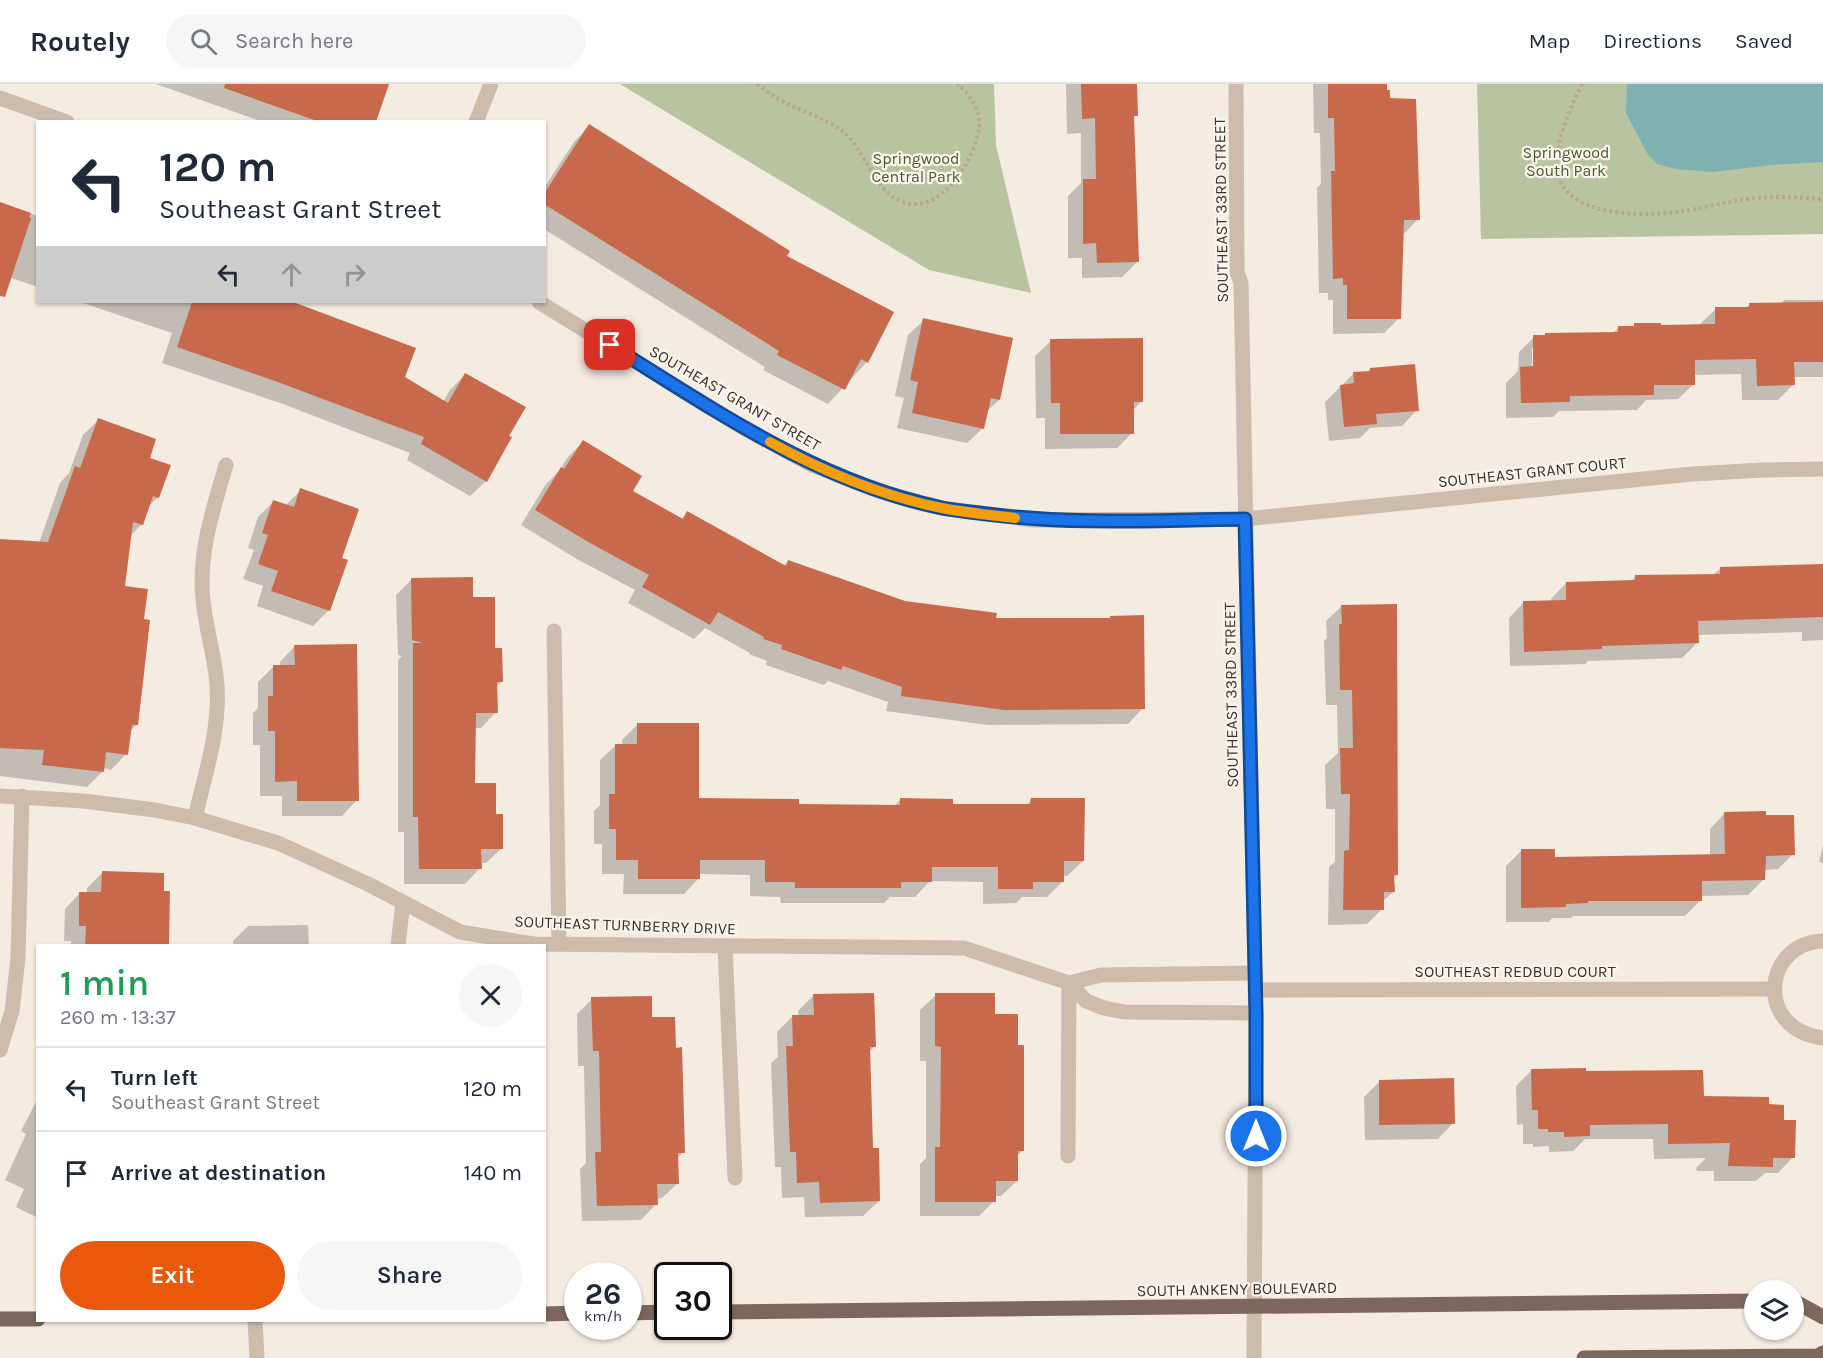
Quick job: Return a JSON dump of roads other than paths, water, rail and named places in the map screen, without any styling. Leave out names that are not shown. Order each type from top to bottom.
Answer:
[{"type":"main road","name":"SOUTH ANKENY BOULEVARD","points":[[732,1312],[1744,1301]]},
{"type":"main road","points":[[1804,1307],[1823,1317]]},
{"type":"main road","points":[[546,1314],[564,1313]]},
{"type":"main road","points":[[0,1319],[36,1319]]},
{"type":"main road","points":[[1584,1358],[1818,1356],[1823,1353]]},
{"type":"street","points":[[477,120],[491,84]]},
{"type":"street","name":"SOUTHEAST 33RD STREET","points":[[1236,84],[1237,272],[1241,283],[1256,1013],[1254,1358]]},
{"type":"street","points":[[0,98],[61,120]]},
{"type":"street","name":"SOUTHEAST GRANT STREET","points":[[541,303],[747,430],[812,465],[878,491],[942,508],[1034,520],[1245,519]]},
{"type":"street","points":[[195,818],[212,746],[217,710],[217,673],[203,599],[202,561],[206,530],[226,465]]},
{"type":"street","name":"SOUTHEAST GRANT COURT","points":[[1245,519],[1693,474],[1823,469]]},
{"type":"street","points":[[554,631],[560,944]]},
{"type":"street","name":"SOUTHEAST TURNBERRY DRIVE","points":[[0,796],[22,796],[155,810],[195,818],[278,843],[404,902],[460,932],[534,944],[964,948],[1069,983],[1086,1001],[1104,1008],[1124,1012],[1256,1013]]},
{"type":"street","points":[[0,1050],[12,1011],[18,958],[22,796]]},
{"type":"street","points":[[398,944],[404,902]]},
{"type":"street","points":[[1823,941],[1814,941],[1798,947],[1786,958],[1777,973],[1774,989],[1777,1004],[1784,1019],[1795,1030],[1809,1036],[1823,1038]]},
{"type":"street","points":[[725,946],[735,1178]]},
{"type":"street","points":[[1068,1156],[1069,983],[1101,975],[1255,973]]},
{"type":"street","name":"SOUTHEAST REDBUD COURT","points":[[1255,990],[1774,989]]},
{"type":"street","points":[[255,1322],[257,1358]]},
{"type":"water","points":[[1627,84],[1823,84],[1823,162],[1712,172],[1676,169],[1657,164],[1647,153],[1626,113]]},
{"type":"park label","name":"Springwood South Park","points":[[1566,161]]},
{"type":"park label","name":"Springwood Central Park","points":[[916,167]]}]
